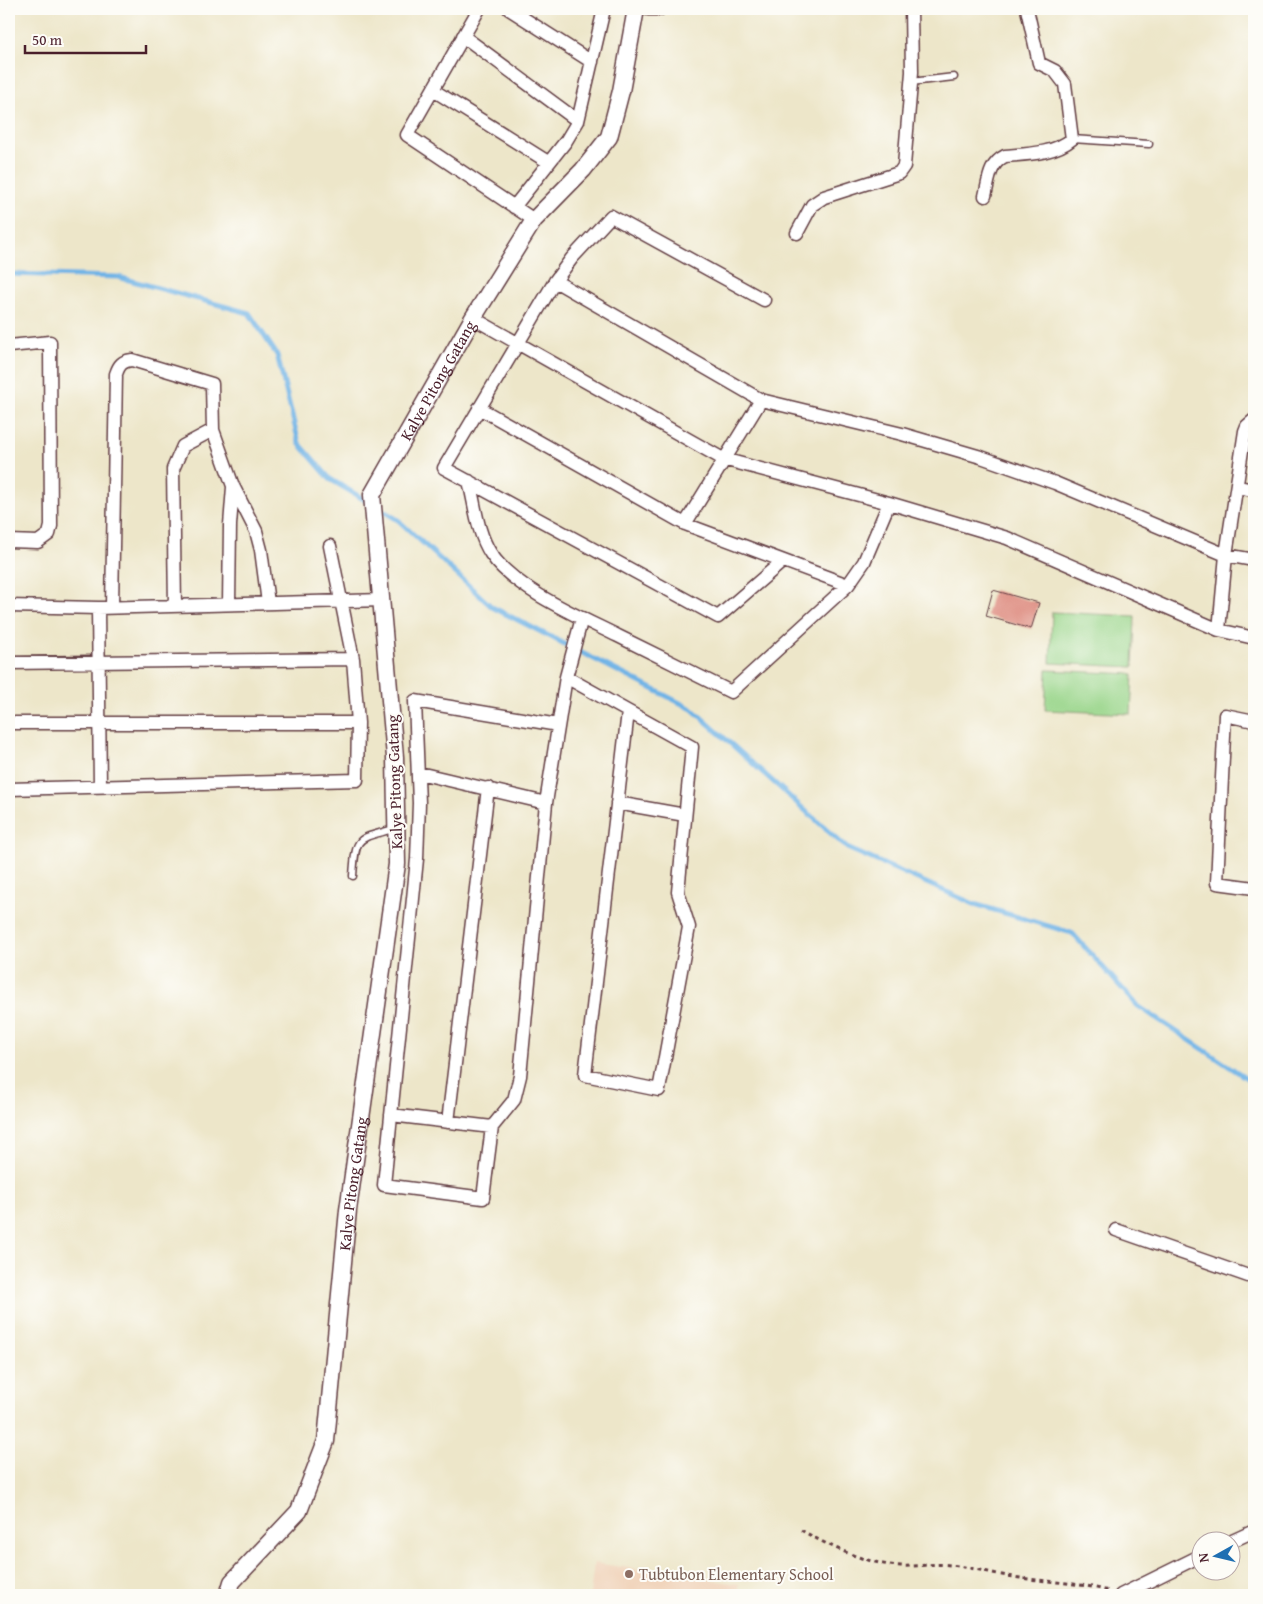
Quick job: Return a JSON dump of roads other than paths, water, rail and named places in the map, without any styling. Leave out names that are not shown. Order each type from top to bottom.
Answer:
[{"type":"street","points":[[479,9],[407,135],[534,220]]},
{"type":"street","points":[[509,9],[592,62]]},
{"type":"street","points":[[514,207],[566,141],[578,121],[604,9]]},
{"type":"street","name":"Kalye Pitong Gatang","points":[[228,1595],[232,1582],[299,1511],[326,1442],[348,1210],[397,864],[398,828],[383,600],[373,521],[372,495],[473,318],[534,220],[583,170],[610,137],[621,91],[636,9]]},
{"type":"street","points":[[648,9],[660,9]]},
{"type":"street","points":[[797,233],[812,205],[824,197],[902,170],[908,140],[911,82],[911,9]]},
{"type":"street","points":[[985,196],[991,168],[998,159],[1004,156],[1051,150],[1063,145],[1072,138],[1065,84],[1055,71],[1039,63],[1028,9]]},
{"type":"street","points":[[464,36],[578,121]]},
{"type":"street","points":[[433,90],[548,162]]},
{"type":"street","points":[[764,300],[611,216],[572,258],[555,281],[444,468],[718,617],[783,561]]},
{"type":"street","points":[[555,281],[760,400],[902,434],[981,457],[1055,483],[1226,555],[1254,560]]},
{"type":"street","points":[[473,318],[518,341],[723,459],[889,503],[1007,538],[1219,630],[1254,638]]},
{"type":"street","points":[[9,346],[50,342],[52,526],[49,534],[38,542],[9,541]]},
{"type":"street","points":[[112,607],[116,374],[118,366],[124,361],[140,361],[212,384],[213,430],[233,486],[256,531],[261,550],[268,603]]},
{"type":"street","points":[[685,524],[760,400]]},
{"type":"street","points":[[479,408],[685,524],[848,585]]},
{"type":"street","points":[[1219,630],[1226,555],[1245,431],[1247,426],[1254,420]]},
{"type":"street","points":[[175,606],[173,469],[183,446],[213,430]]},
{"type":"street","points":[[469,481],[481,533],[490,553],[502,569],[517,581],[582,618],[731,692],[848,585],[864,562],[889,503]]},
{"type":"street","points":[[230,604],[230,524],[233,486]]},
{"type":"street","points":[[1237,487],[1254,490]]},
{"type":"street","points":[[9,789],[357,780],[358,723],[353,659],[343,601],[330,546]]},
{"type":"street","points":[[9,606],[98,608],[383,600]]},
{"type":"street","points":[[98,608],[100,786]]},
{"type":"street","points":[[558,725],[415,702],[419,773],[417,859],[384,1185],[483,1198],[492,1127],[514,1100],[520,1076],[546,803],[566,677],[582,618]]},
{"type":"street","points":[[9,663],[353,659]]},
{"type":"street","points":[[566,677],[692,747],[678,892],[689,927],[659,1090],[585,1075],[628,712]]},
{"type":"street","points":[[1254,721],[1225,715],[1217,883],[1254,888]]},
{"type":"street","points":[[9,724],[358,723]]},
{"type":"street","points":[[419,773],[546,803]]},
{"type":"street","points":[[448,1122],[488,788]]},
{"type":"street","points":[[617,804],[686,814]]},
{"type":"street","points":[[391,1115],[492,1127]]},
{"type":"street","points":[[1116,1230],[1254,1278]]},
{"type":"street","points":[[1240,1537],[1254,1531]]},
{"type":"street","points":[[1121,1595],[1190,1561]]},
{"type":"lane","points":[[911,82],[954,77]]},
{"type":"lane","points":[[1072,138],[1149,144]]},
{"type":"lane","points":[[353,876],[355,846],[359,840],[398,828]]},
{"type":"waterway","points":[[9,274],[118,277],[249,313],[277,355],[299,443],[330,479],[370,503]]},
{"type":"waterway","points":[[377,507],[398,520],[492,607],[692,709],[847,848],[974,904],[1072,933],[1138,1006],[1254,1083]]},
{"type":"place","name":"Tubtubon Elementary School","points":[[629,1574]]}]
